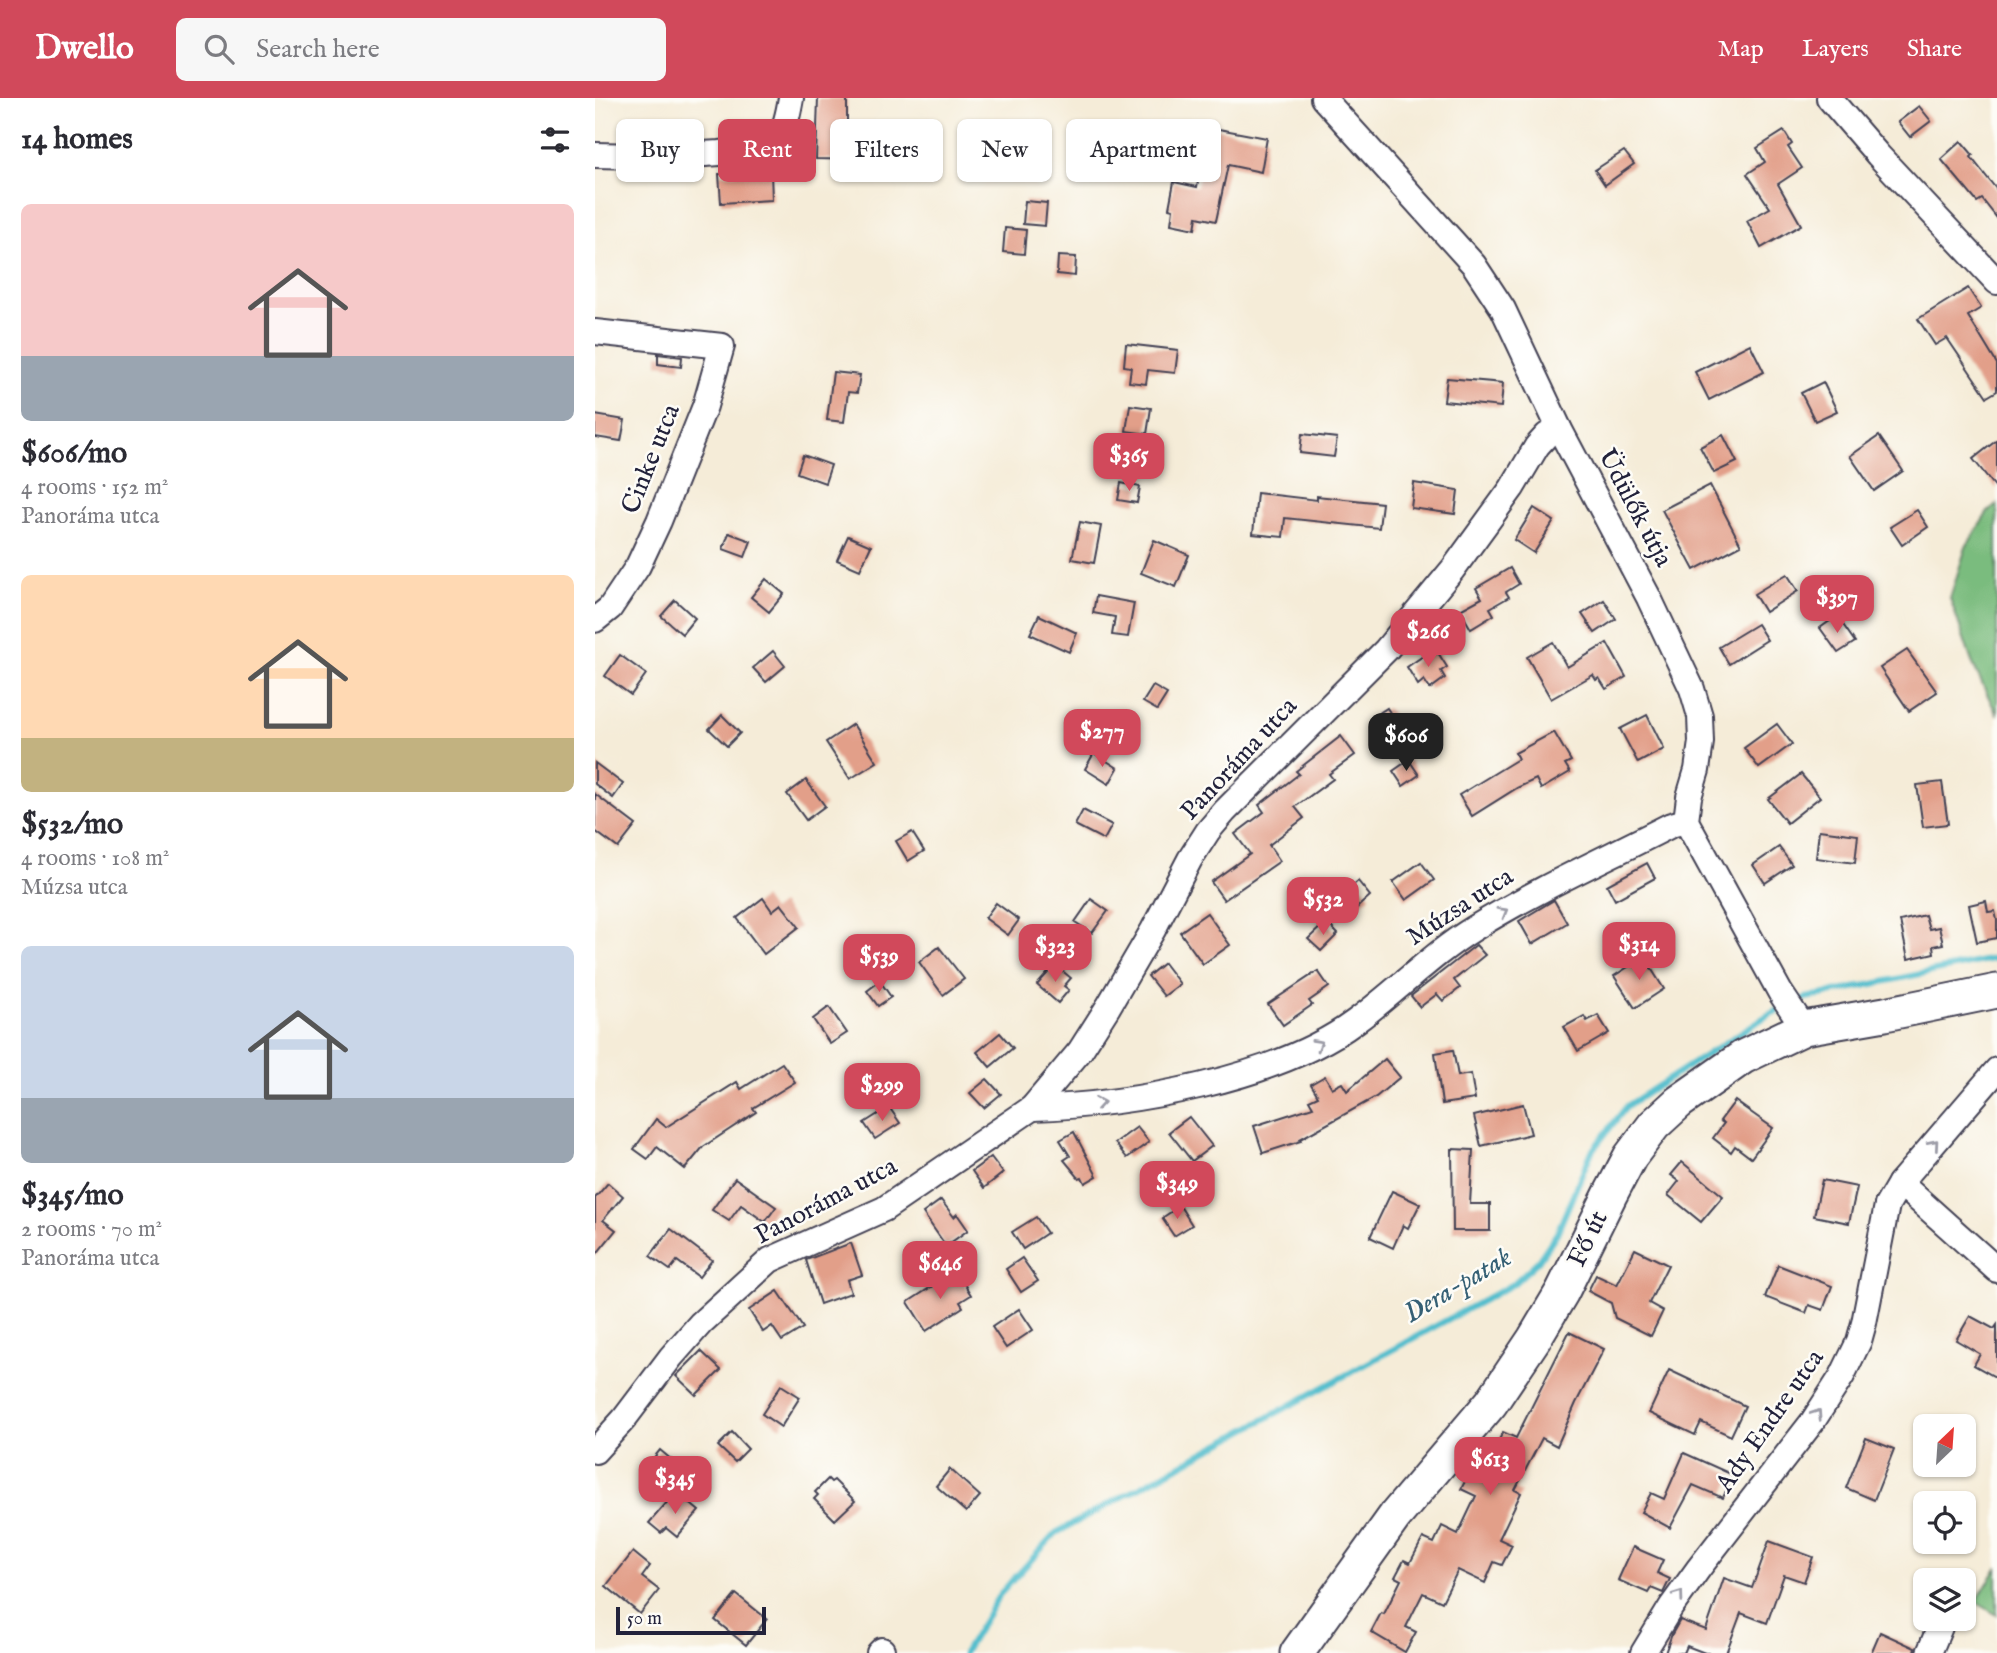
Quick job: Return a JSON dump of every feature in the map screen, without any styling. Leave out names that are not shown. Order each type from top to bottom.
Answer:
[{"type":"main road","name":"Fő út","points":[[1297,1653],[1395,1516],[1491,1402],[1527,1350],[1562,1293],[1611,1193],[1641,1140],[1654,1125],[1679,1102],[1743,1057],[1801,1022],[1885,1014],[1997,990]]},
{"type":"street","points":[[595,155],[682,156],[763,147],[774,141],[782,131],[791,98]]},
{"type":"street","name":"Üdülők útja","points":[[1323,98],[1474,265],[1503,309],[1559,428],[1649,598],[1692,689],[1700,716],[1701,742],[1686,821]]},
{"type":"street","points":[[1829,98],[1878,155],[1997,282]]},
{"type":"street","name":"Cinke utca","points":[[595,332],[722,346],[705,406],[659,522],[638,566],[610,608],[595,620]]},
{"type":"street","name":"Panoráma utca","points":[[595,1451],[701,1323],[770,1260],[884,1209],[1032,1108],[1080,1051],[1108,1007],[1208,831],[1386,650],[1453,569],[1512,488],[1537,446],[1547,435],[1559,428]]},
{"type":"street","points":[[1686,821],[1780,992],[1801,1022]]},
{"type":"street","name":"Múzsa utca","points":[[1032,1108],[1075,1107],[1211,1082],[1302,1053],[1355,1022],[1414,972],[1471,930],[1548,886],[1671,825],[1686,821]]},
{"type":"street","name":"Ady Endre utca","points":[[1643,1653],[1671,1607],[1813,1421],[1842,1376],[1859,1341],[1864,1323],[1887,1205],[1900,1183],[1997,1070]]},
{"type":"street","points":[[1900,1183],[1997,1270]]},
{"type":"street","points":[[1929,1653],[1938,1631]]},
{"type":"green space","points":[[1997,504],[1997,715],[1972,662],[1950,598],[1966,547],[1988,512]]},
{"type":"green space","points":[[1997,1568],[1997,1615],[1976,1602]]},
{"type":"building","points":[[818,98],[847,98],[847,119],[830,119],[830,159],[816,159]]},
{"type":"building","points":[[1919,106],[1931,121],[1910,137],[1898,122]]},
{"type":"building","points":[[1221,129],[1267,138],[1261,172],[1228,165],[1216,221],[1197,217],[1195,229],[1171,224],[1173,209],[1169,208],[1174,182],[1197,187],[1198,182],[1221,182]]},
{"type":"building","points":[[1784,131],[1792,144],[1788,147],[1802,168],[1778,184],[1801,225],[1761,248],[1747,221],[1770,208],[1747,174],[1765,162],[1757,148]]},
{"type":"building","points":[[1961,141],[1997,190],[1997,218],[1982,199],[1977,202],[1941,159]]},
{"type":"building","points":[[1624,151],[1634,164],[1605,185],[1595,170]]},
{"type":"building","points":[[720,182],[771,182],[772,200],[721,203]]},
{"type":"building","points":[[1025,201],[1047,203],[1045,226],[1023,224]]},
{"type":"building","points":[[1005,228],[1026,230],[1024,254],[1003,252]]},
{"type":"building","points":[[1058,256],[1076,257],[1075,276],[1057,274]]},
{"type":"building","points":[[1968,288],[1981,308],[1968,316],[1997,364],[1997,391],[1987,397],[1947,338],[1935,345],[1918,319]]},
{"type":"building","points":[[1126,344],[1178,350],[1175,373],[1148,370],[1146,384],[1129,382],[1131,367],[1124,366]]},
{"type":"building","points":[[1750,344],[1764,372],[1709,400],[1695,372]]},
{"type":"building","points":[[658,354],[682,357],[681,367],[658,364]]},
{"type":"building","points":[[833,372],[860,375],[857,393],[848,392],[844,422],[827,420]]},
{"type":"building","points":[[1447,378],[1503,383],[1501,407],[1444,401]]},
{"type":"building","points":[[1823,382],[1837,411],[1815,421],[1801,393]]},
{"type":"building","points":[[1130,405],[1151,408],[1147,434],[1126,431]]},
{"type":"building","points":[[595,415],[625,420],[621,441],[595,437]]},
{"type":"building","points":[[1302,434],[1337,438],[1334,457],[1300,453]]},
{"type":"building","points":[[1723,435],[1737,462],[1714,473],[1700,447]]},
{"type":"building","points":[[1879,436],[1903,471],[1874,491],[1850,456]]},
{"type":"building","points":[[1997,440],[1997,489],[1973,459]]},
{"type":"building","points":[[803,455],[831,465],[825,483],[797,473]]},
{"type":"building","points":[[1121,483],[1140,487],[1137,503],[1118,500]]},
{"type":"building","points":[[1414,483],[1458,490],[1455,514],[1411,508]]},
{"type":"building","points":[[1710,485],[1741,545],[1694,570],[1662,510]]},
{"type":"building","points":[[1257,493],[1317,500],[1317,496],[1382,503],[1379,528],[1285,518],[1283,537],[1253,534]]},
{"type":"building","points":[[1534,508],[1554,521],[1534,553],[1514,540]]},
{"type":"building","points":[[1917,510],[1928,527],[1902,545],[1890,527]]},
{"type":"building","points":[[1080,522],[1101,526],[1094,563],[1072,559]]},
{"type":"building","points":[[729,533],[751,541],[745,557],[723,549]]},
{"type":"building","points":[[848,536],[871,546],[860,570],[837,560]]},
{"type":"building","points":[[1154,540],[1189,555],[1176,587],[1141,573]]},
{"type":"building","points":[[1510,568],[1519,584],[1506,592],[1509,597],[1490,608],[1494,615],[1471,629],[1460,610],[1482,598],[1476,588]]},
{"type":"building","points":[[1787,574],[1798,591],[1765,612],[1754,594]]},
{"type":"building","points":[[766,579],[784,594],[769,612],[751,597]]},
{"type":"building","points":[[1096,596],[1134,603],[1128,637],[1112,635],[1115,617],[1093,613]]},
{"type":"building","points":[[675,600],[695,618],[682,634],[661,616]]},
{"type":"building","points":[[1604,600],[1616,619],[1595,633],[1582,614]]},
{"type":"building","points":[[1039,615],[1077,633],[1069,652],[1030,634]]},
{"type":"building","points":[[1837,616],[1855,642],[1838,653],[1820,628]]},
{"type":"building","points":[[1757,624],[1767,640],[1729,664],[1719,647]]},
{"type":"building","points":[[1553,642],[1567,667],[1607,643],[1626,677],[1606,689],[1599,678],[1596,680],[1593,675],[1551,699],[1527,657]]},
{"type":"building","points":[[1435,648],[1447,667],[1441,671],[1445,678],[1430,689],[1424,680],[1418,685],[1407,667]]},
{"type":"building","points":[[1907,650],[1937,692],[1909,711],[1880,668]]},
{"type":"building","points":[[773,651],[785,666],[766,682],[753,668]]},
{"type":"building","points":[[620,655],[646,674],[631,695],[605,676]]},
{"type":"building","points":[[1153,686],[1167,694],[1157,710],[1143,702]]},
{"type":"building","points":[[1387,708],[1408,740],[1391,751],[1370,719]]},
{"type":"building","points":[[722,715],[740,733],[727,746],[709,729]]},
{"type":"building","points":[[1647,715],[1664,749],[1638,763],[1620,729]]},
{"type":"building","points":[[853,724],[877,762],[850,779],[826,742]]},
{"type":"building","points":[[1777,724],[1792,744],[1759,768],[1744,748]]},
{"type":"building","points":[[1554,732],[1571,761],[1565,764],[1570,772],[1541,789],[1536,779],[1472,816],[1459,795],[1518,759],[1515,753]]},
{"type":"building","points":[[1341,736],[1355,755],[1329,774],[1333,779],[1295,807],[1304,818],[1269,845],[1280,861],[1224,900],[1211,882],[1250,854],[1235,834],[1264,812],[1259,805],[1299,774],[1296,771]]},
{"type":"building","points":[[1094,753],[1118,768],[1109,784],[1085,769]]},
{"type":"building","points":[[1409,760],[1419,775],[1403,786],[1393,771]]},
{"type":"building","points":[[595,763],[623,784],[613,798],[595,784]]},
{"type":"building","points":[[1801,774],[1820,797],[1787,823],[1768,799]]},
{"type":"building","points":[[806,780],[825,806],[806,820],[787,794]]},
{"type":"building","points":[[1942,782],[1948,824],[1923,827],[1917,785]]},
{"type":"building","points":[[595,794],[636,825],[618,848],[595,831]]},
{"type":"building","points":[[1083,810],[1112,825],[1104,840],[1075,825]]},
{"type":"building","points":[[1819,830],[1858,835],[1855,863],[1816,858]]},
{"type":"building","points":[[912,832],[924,851],[908,861],[896,841]]},
{"type":"building","points":[[1779,847],[1792,865],[1765,883],[1753,865]]},
{"type":"building","points":[[1421,862],[1434,880],[1406,900],[1393,882]]},
{"type":"building","points":[[1647,863],[1655,878],[1615,900],[1607,885]]},
{"type":"building","points":[[1358,881],[1370,896],[1350,914],[1337,899]]},
{"type":"building","points":[[763,898],[772,911],[781,904],[799,927],[764,954],[737,918]]},
{"type":"building","points":[[1091,899],[1108,911],[1092,933],[1075,922]]},
{"type":"building","points":[[1554,900],[1567,923],[1532,944],[1519,921]]},
{"type":"building","points":[[1986,901],[1988,912],[1995,911],[1997,938],[1977,942],[1969,905]]},
{"type":"building","points":[[996,903],[1019,920],[1008,935],[985,918]]},
{"type":"building","points":[[1207,913],[1230,945],[1203,964],[1180,932]]},
{"type":"building","points":[[1925,915],[1929,929],[1939,927],[1943,944],[1933,946],[1934,953],[1908,959],[1900,921]]},
{"type":"building","points":[[1326,922],[1338,934],[1321,951],[1308,939]]},
{"type":"building","points":[[1476,945],[1485,955],[1454,980],[1460,988],[1443,1001],[1437,994],[1420,1007],[1411,996]]},
{"type":"building","points":[[939,947],[964,979],[943,995],[919,962]]},
{"type":"building","points":[[1644,957],[1664,989],[1635,1008],[1614,976]]},
{"type":"building","points":[[1164,963],[1180,984],[1164,996],[1148,976]]},
{"type":"building","points":[[1055,965],[1071,978],[1064,986],[1069,990],[1058,1003],[1037,985]]},
{"type":"building","points":[[1318,971],[1329,987],[1309,1001],[1312,1005],[1283,1025],[1268,1004]]},
{"type":"building","points":[[880,981],[891,997],[878,1006],[867,991]]},
{"type":"building","points":[[829,1007],[847,1033],[830,1044],[813,1019]]},
{"type":"building","points":[[1598,1015],[1609,1033],[1578,1051],[1564,1027],[1584,1016],[1587,1021]]},
{"type":"building","points":[[1000,1033],[1013,1048],[990,1067],[977,1052]]},
{"type":"building","points":[[1453,1050],[1458,1076],[1471,1074],[1475,1099],[1442,1104],[1435,1053]]},
{"type":"building","points":[[1385,1059],[1400,1077],[1376,1097],[1300,1139],[1301,1141],[1263,1153],[1254,1126],[1313,1107],[1309,1100],[1318,1096],[1311,1084],[1325,1076],[1332,1088],[1342,1083],[1347,1091]]},
{"type":"building","points":[[782,1063],[795,1082],[753,1108],[756,1112],[703,1147],[685,1169],[657,1147],[648,1159],[634,1149],[656,1119],[666,1127],[737,1082],[741,1089]]},
{"type":"building","points":[[987,1079],[1001,1094],[984,1108],[970,1093]]},
{"type":"building","points":[[1735,1101],[1773,1128],[1751,1158],[1735,1146],[1731,1152],[1713,1138],[1724,1123],[1720,1121]]},
{"type":"building","points":[[1523,1104],[1531,1134],[1481,1146],[1474,1116]]},
{"type":"building","points":[[889,1107],[900,1123],[875,1139],[864,1123]]},
{"type":"building","points":[[1189,1117],[1212,1146],[1192,1161],[1169,1132]]},
{"type":"building","points":[[1137,1127],[1149,1142],[1127,1158],[1115,1143]]},
{"type":"building","points":[[1074,1132],[1097,1176],[1085,1183],[1064,1160],[1070,1156],[1060,1140]]},
{"type":"building","points":[[1452,1149],[1473,1150],[1470,1204],[1490,1204],[1490,1231],[1453,1231]]},
{"type":"building","points":[[991,1157],[1003,1173],[984,1188],[972,1171]]},
{"type":"building","points":[[1682,1162],[1723,1196],[1701,1222],[1668,1195],[1679,1181],[1671,1175]]},
{"type":"building","points":[[735,1178],[776,1207],[765,1222],[741,1205],[729,1221],[712,1210]]},
{"type":"building","points":[[1822,1180],[1857,1187],[1849,1223],[1814,1216]]},
{"type":"building","points":[[608,1183],[623,1196],[603,1220],[616,1230],[595,1256],[595,1198]]},
{"type":"building","points":[[1392,1191],[1420,1204],[1408,1228],[1403,1225],[1393,1248],[1370,1237]]},
{"type":"building","points":[[941,1200],[954,1217],[957,1214],[968,1230],[946,1246],[923,1213]]},
{"type":"building","points":[[1180,1206],[1192,1225],[1174,1236],[1162,1218]]},
{"type":"building","points":[[1036,1217],[1047,1233],[1023,1249],[1012,1232]]},
{"type":"building","points":[[671,1229],[712,1260],[699,1277],[677,1261],[670,1270],[650,1256]]},
{"type":"building","points":[[851,1243],[862,1275],[847,1280],[851,1293],[820,1304],[806,1260]]},
{"type":"building","points":[[1635,1249],[1668,1265],[1649,1303],[1663,1311],[1651,1336],[1615,1318],[1611,1303],[1588,1291],[1596,1275],[1617,1285]]},
{"type":"building","points":[[1022,1258],[1038,1281],[1021,1292],[1006,1269]]},
{"type":"building","points":[[1778,1265],[1832,1286],[1823,1310],[1809,1305],[1806,1313],[1765,1297]]},
{"type":"building","points":[[956,1271],[971,1295],[960,1302],[963,1307],[926,1331],[908,1302]]},
{"type":"building","points":[[778,1291],[803,1328],[782,1341],[772,1326],[763,1332],[749,1310]]},
{"type":"building","points":[[1019,1309],[1033,1330],[1006,1348],[992,1327]]},
{"type":"building","points":[[1970,1316],[1994,1329],[1997,1325],[1997,1378],[1974,1365],[1980,1354],[1956,1340]]},
{"type":"building","points":[[1569,1332],[1604,1349],[1557,1446],[1542,1438],[1515,1490],[1521,1493],[1499,1539],[1512,1545],[1502,1565],[1494,1562],[1485,1583],[1458,1570],[1442,1602],[1423,1593],[1406,1627],[1416,1632],[1405,1652],[1371,1632],[1381,1613],[1384,1614],[1401,1580],[1395,1577],[1404,1560],[1410,1563],[1423,1538],[1434,1543],[1442,1526],[1458,1534],[1476,1496],[1461,1489],[1472,1468],[1482,1473],[1503,1432],[1516,1438]]},
{"type":"building","points":[[701,1351],[721,1370],[696,1395],[676,1376]]},
{"type":"building","points":[[1669,1370],[1745,1406],[1731,1436],[1701,1422],[1695,1435],[1649,1413]]},
{"type":"building","points":[[781,1385],[800,1397],[781,1427],[762,1414]]},
{"type":"building","points":[[732,1432],[748,1449],[735,1462],[718,1446]]},
{"type":"building","points":[[1866,1438],[1894,1449],[1874,1500],[1846,1488]]},
{"type":"building","points":[[660,1450],[679,1466],[662,1487],[643,1471]]},
{"type":"building","points":[[1684,1453],[1733,1475],[1723,1498],[1693,1485],[1670,1528],[1641,1512],[1651,1493],[1664,1499]]},
{"type":"building","points":[[950,1469],[980,1496],[966,1512],[936,1486]]},
{"type":"building","points":[[828,1479],[831,1482],[834,1480],[855,1501],[835,1520],[814,1499],[818,1495],[815,1492]]},
{"type":"building","points":[[676,1492],[699,1511],[677,1537],[666,1528],[661,1533],[649,1523]]},
{"type":"building","points":[[1769,1541],[1813,1557],[1804,1582],[1784,1575],[1767,1623],[1741,1613],[1726,1653],[1705,1653],[1687,1646],[1684,1653],[1665,1653],[1680,1620],[1706,1630],[1724,1578],[1752,1588]]},
{"type":"building","points":[[1633,1547],[1663,1560],[1657,1573],[1670,1579],[1663,1593],[1651,1588],[1648,1593],[1618,1580]]},
{"type":"building","points":[[633,1552],[650,1566],[642,1577],[659,1590],[640,1614],[606,1586]]},
{"type":"building","points":[[736,1594],[767,1619],[746,1645],[715,1620]]},
{"type":"building","points":[[1880,1632],[1915,1648],[1914,1653],[1871,1653]]},
{"type":"waterway","name":"Dera-patak","points":[[1795,1003],[1806,998],[1997,958]]},
{"type":"waterway","name":"Dera-patak","points":[[964,1653],[1000,1594],[1056,1533],[1513,1284],[1538,1261],[1557,1233],[1592,1151],[1627,1106],[1768,1015],[1785,1007]]}]
